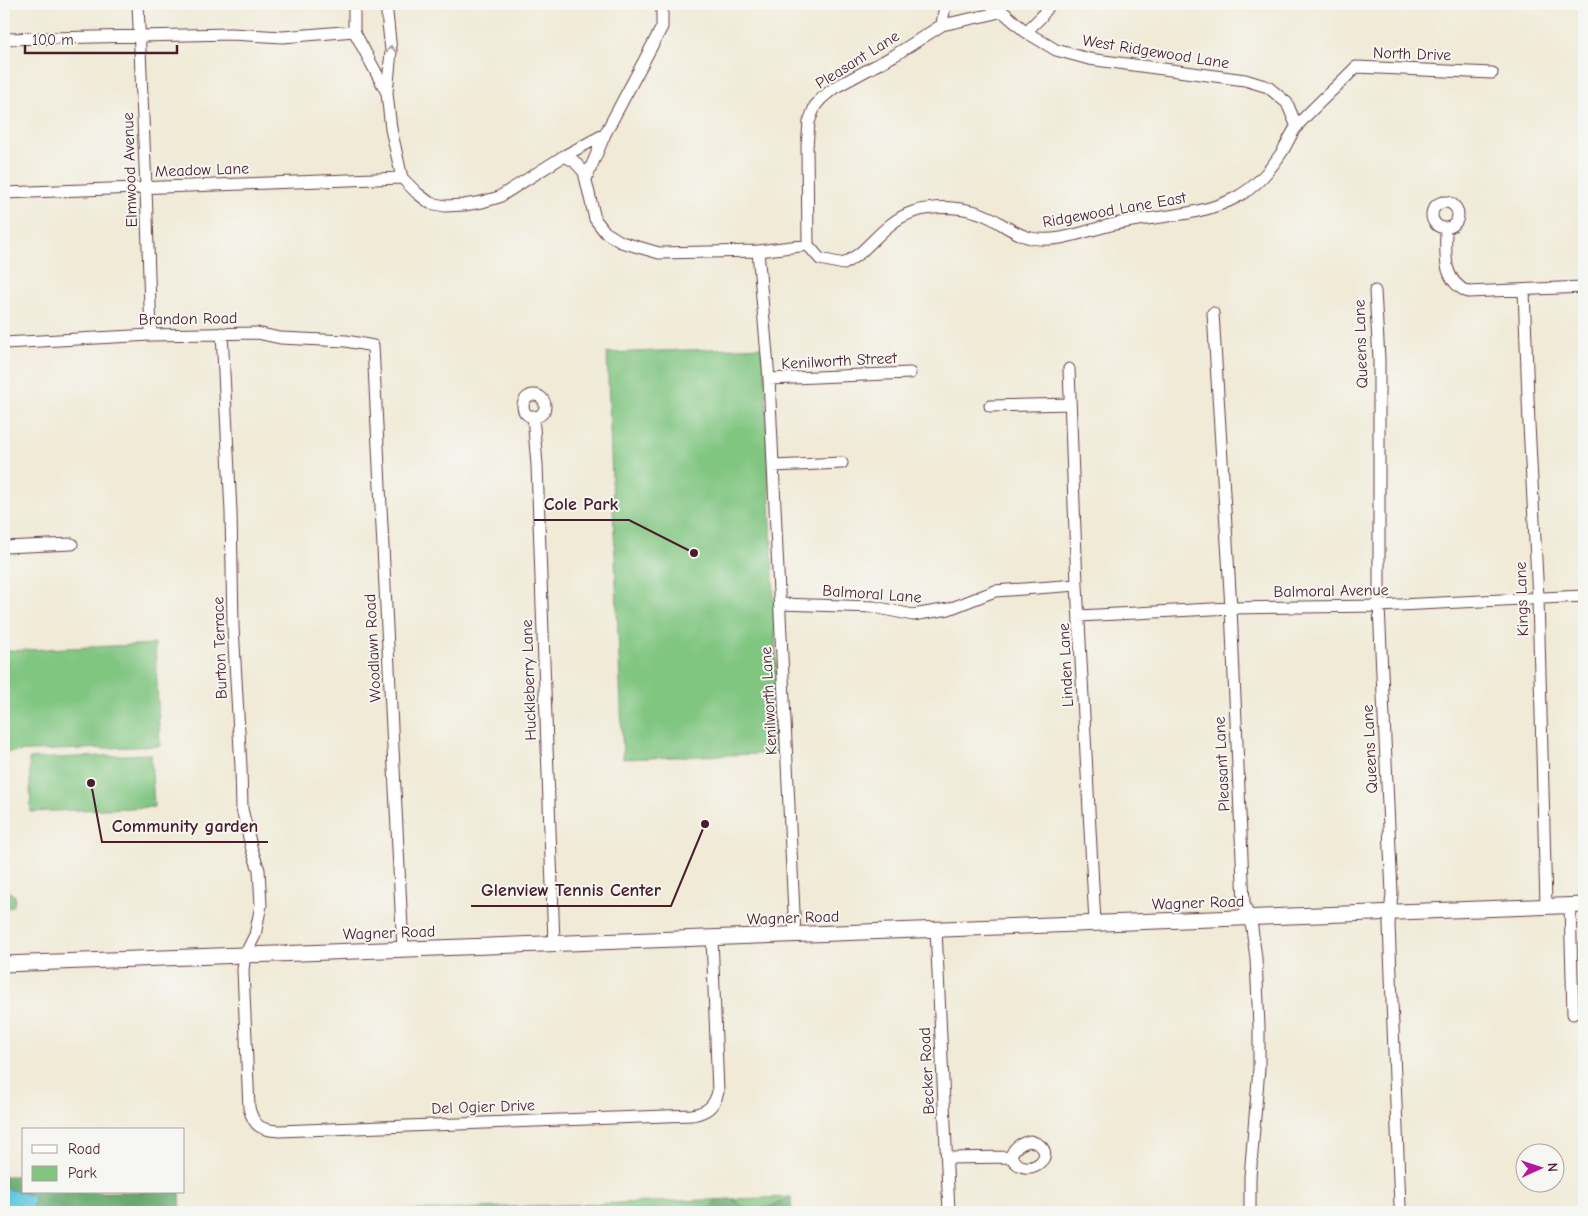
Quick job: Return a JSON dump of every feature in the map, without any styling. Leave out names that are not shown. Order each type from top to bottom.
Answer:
[{"type":"street","name":"Elmwood Avenue","points":[[138,4],[151,335]]},
{"type":"street","points":[[354,4],[354,31],[387,93]]},
{"type":"street","points":[[386,4],[391,51],[387,93],[391,129],[402,178],[430,203],[445,206],[464,205],[499,197],[564,156],[605,134]]},
{"type":"street","points":[[586,179],[605,134],[662,27],[662,4]]},
{"type":"street","points":[[942,25],[945,4]]},
{"type":"street","points":[[1026,32],[1041,17],[1050,4]]},
{"type":"street","name":"West Ridgewood Lane","points":[[942,25],[988,16],[1000,7],[1026,32],[1056,50],[1089,59],[1245,80],[1268,87],[1287,103],[1297,127]]},
{"type":"street","name":"Pleasant Lane","points":[[808,245],[808,122],[815,106],[834,88],[895,55],[942,25]]},
{"type":"street","points":[[4,39],[231,34],[283,37],[354,31]]},
{"type":"street","name":"North Drive","points":[[1297,127],[1356,67],[1492,73]]},
{"type":"street","name":"Ridgewood Lane East","points":[[808,245],[820,259],[844,264],[859,254],[882,231],[899,220],[912,213],[934,209],[969,210],[989,217],[1010,230],[1031,238],[1050,239],[1085,233],[1117,223],[1209,209],[1238,197],[1261,181],[1297,127]]},
{"type":"street","points":[[564,156],[581,167],[584,172],[595,219],[605,232],[621,242],[660,253],[758,251],[808,245]]},
{"type":"street","name":"Meadow Lane","points":[[4,192],[402,178]]},
{"type":"street","points":[[1446,228],[1448,270],[1453,282],[1459,288],[1468,292],[1584,288]]},
{"type":"street","name":"Kenilworth Lane","points":[[758,251],[769,379],[795,934]]},
{"type":"street","name":"Kings Lane","points":[[1524,290],[1528,424],[1538,598],[1546,906]]},
{"type":"street","name":"Queens Lane","points":[[1375,291],[1379,359],[1379,606],[1392,894],[1389,924],[1400,1206]]},
{"type":"street","name":"Pleasant Lane","points":[[1213,312],[1231,608],[1244,903],[1252,928],[1256,958],[1259,1068],[1250,1177],[1250,1212]]},
{"type":"street","name":"Brandon Road","points":[[4,343],[151,335],[257,333],[280,338],[346,341],[373,346]]},
{"type":"street","name":"Burton Terrace","points":[[222,334],[232,512],[233,628],[242,809],[259,870],[261,905],[256,935],[245,955]]},
{"type":"street","name":"Woodlawn Road","points":[[373,346],[403,949]]},
{"type":"street","name":"Linden Lane","points":[[1069,369],[1077,584],[1094,923]]},
{"type":"street","name":"Kenilworth Street","points":[[769,379],[910,373]]},
{"type":"street","points":[[990,406],[1070,404]]},
{"type":"street","name":"Huckleberry Lane","points":[[534,416],[554,943]]},
{"type":"street","points":[[773,466],[842,463]]},
{"type":"street","points":[[4,547],[72,544]]},
{"type":"street","name":"Balmoral Lane","points":[[780,604],[874,607],[913,616],[949,609],[995,592],[1077,584]]},
{"type":"street","name":"Balmoral Avenue","points":[[1079,616],[1231,608],[1379,606],[1584,596]]},
{"type":"street","points":[[1573,1014],[1577,905]]},
{"type":"street","name":"Wagner Road","points":[[4,964],[1577,905]]},
{"type":"street","name":"Becker Road","points":[[936,929],[949,1212]]},
{"type":"street","name":"Del Ogier Drive","points":[[245,955],[243,970],[249,1108],[252,1118],[261,1128],[279,1130],[692,1115],[701,1113],[713,1106],[718,1092],[712,937]]},
{"type":"street","points":[[946,1158],[1011,1157]]},
{"type":"green space","points":[[764,347],[780,753],[623,759],[607,353]]},
{"type":"green space","points":[[155,644],[160,746],[4,752],[4,651]]},
{"type":"green space","points":[[151,754],[154,807],[31,812],[29,759]]},
{"type":"green space","points":[[8,891],[15,896],[15,901],[13,906],[8,908],[4,907],[4,892]]},
{"type":"green space","points":[[4,1176],[22,1176],[22,1194],[180,1194],[181,1212],[4,1212]]},
{"type":"green space","points":[[791,1197],[792,1212],[365,1212]]},
{"type":"green space","points":[[791,1197],[792,1212],[709,1212],[716,1200],[733,1199],[743,1207],[756,1210],[770,1207]]},
{"type":"green space","points":[[584,1204],[595,1204],[602,1212],[582,1212]]},
{"type":"water","points":[[4,1188],[31,1195],[34,1198],[31,1212],[4,1212]]},
{"type":"place","name":"Cole Park","points":[[694,553]]},
{"type":"place","name":"Community garden","points":[[91,783]]},
{"type":"place","name":"Glenview Tennis Center","points":[[705,824]]}]
